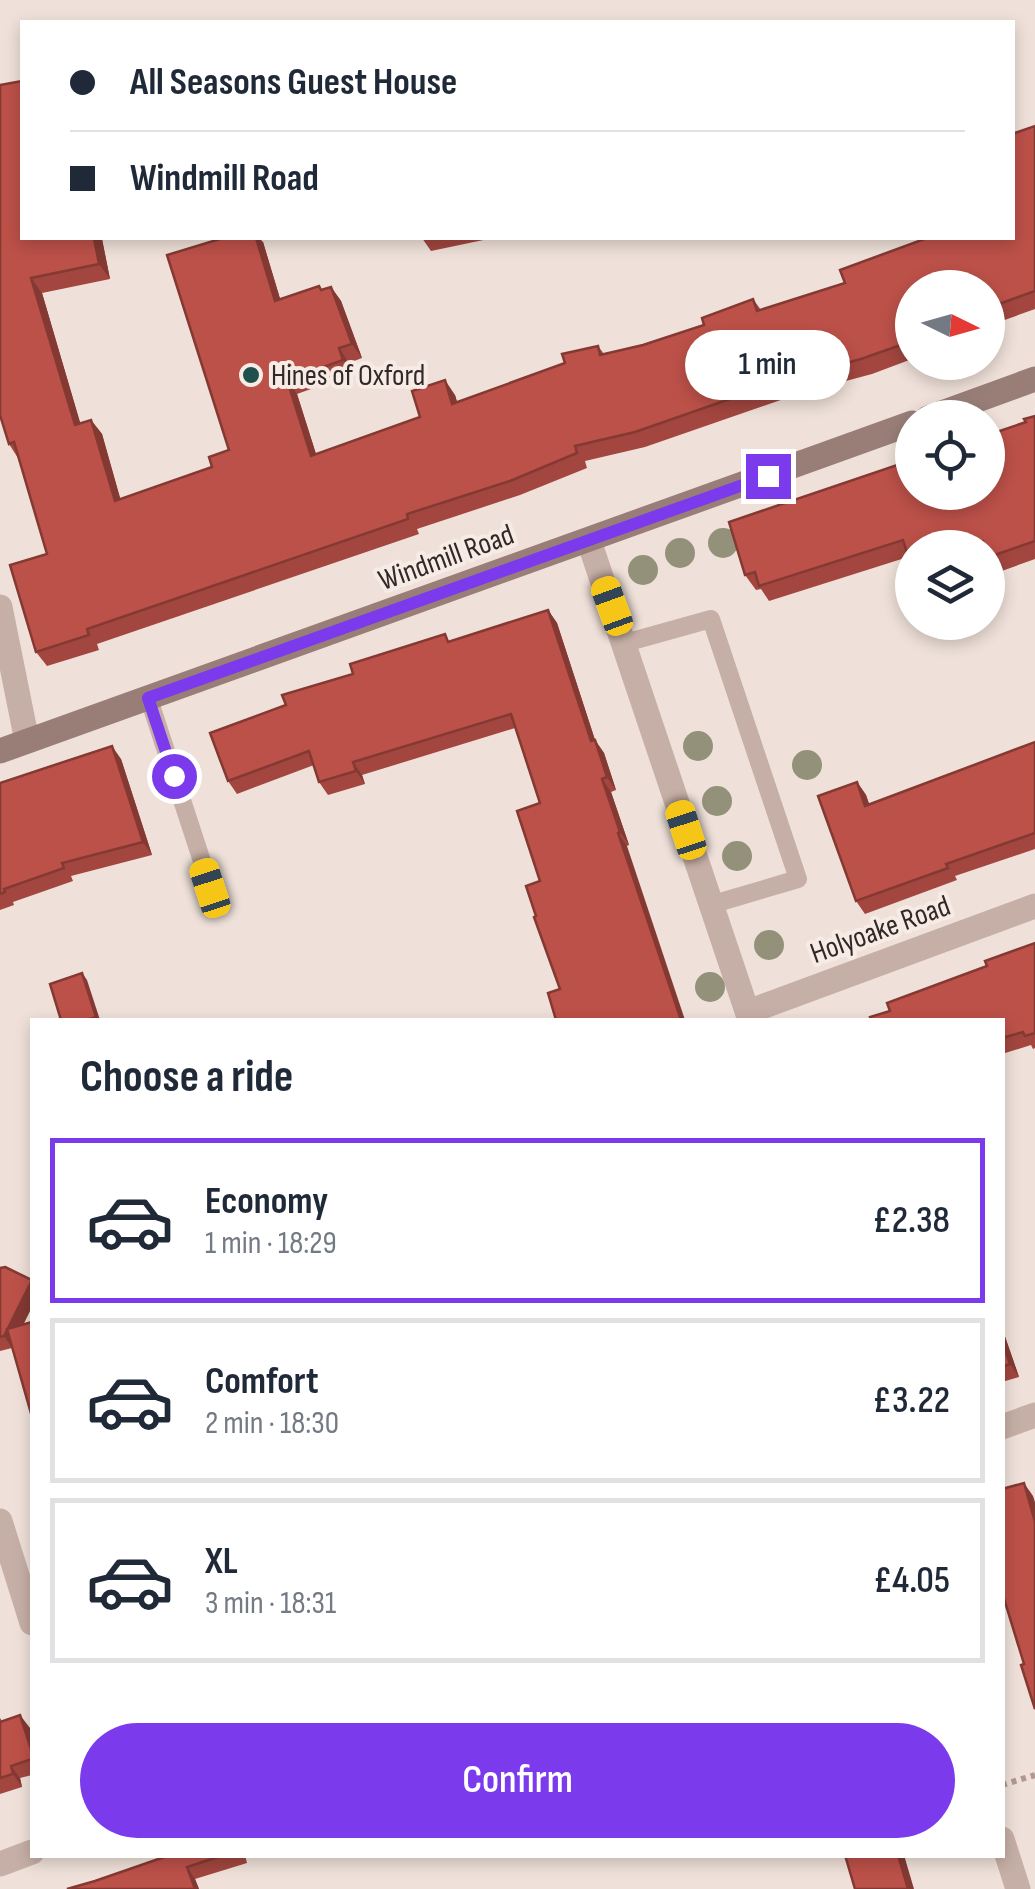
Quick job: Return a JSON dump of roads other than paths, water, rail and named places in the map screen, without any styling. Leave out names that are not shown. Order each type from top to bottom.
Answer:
[{"type":"main road","points":[[977,400],[1035,379]]},
{"type":"main road","name":"Windmill Road","points":[[0,751],[895,429]]},
{"type":"street","points":[[589,541],[749,1016]]},
{"type":"street","points":[[0,607],[27,741]]},
{"type":"street","name":"Holyoake Road","points":[[749,1016],[1035,906]]},
{"type":"street","points":[[1005,1426],[1035,1415]]},
{"type":"street","points":[[0,1521],[30,1617]]},
{"type":"street","points":[[1005,1848],[1018,1889]]},
{"type":"street","points":[[0,1864],[30,1853]]},
{"type":"lane","points":[[625,643],[711,619],[798,879],[710,904]]},
{"type":"lane","points":[[148,698],[213,895]]},
{"type":"place","name":"Hines of Oxford","points":[[251,375]]}]
